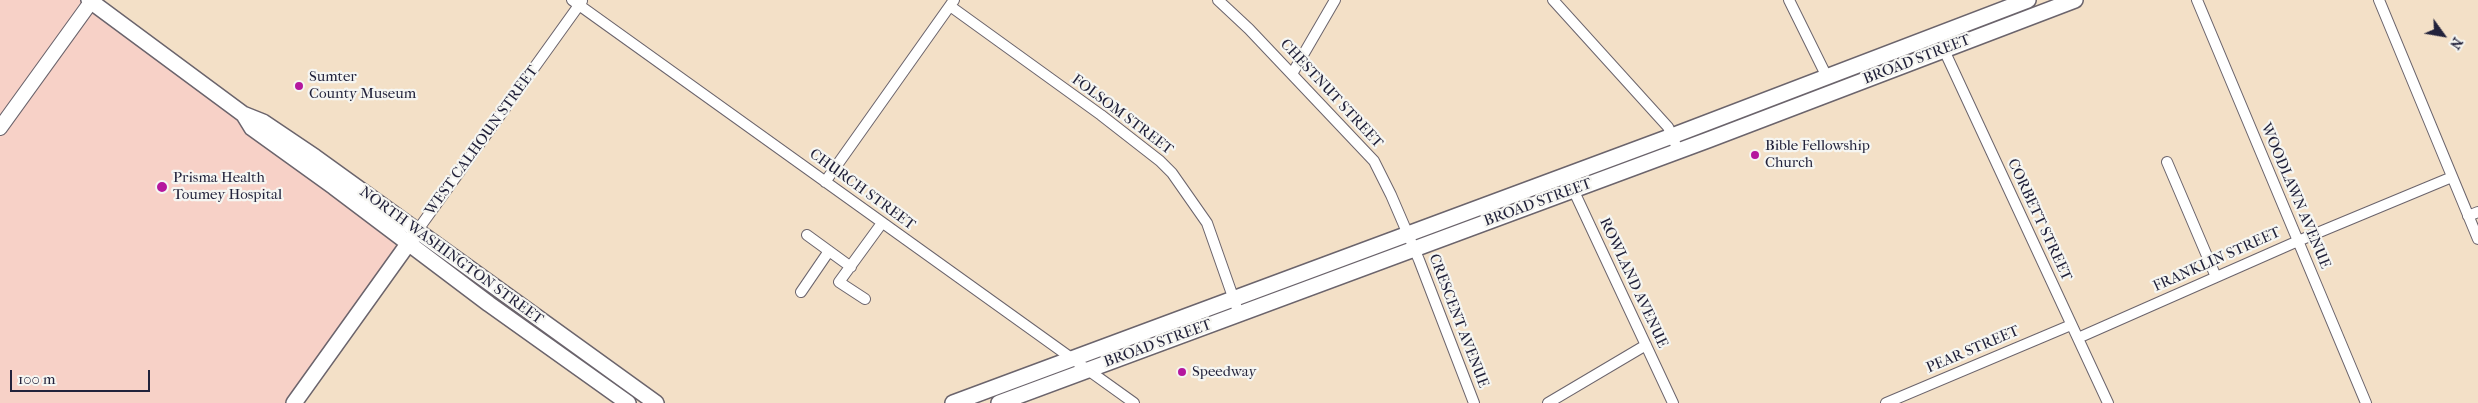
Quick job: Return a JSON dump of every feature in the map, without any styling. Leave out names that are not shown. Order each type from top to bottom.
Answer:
[{"type":"main road","name":"BROAD STREET","points":[[953,403],[1672,136],[2028,0]]},
{"type":"main road","name":"BROAD STREET","points":[[999,403],[1573,190],[2075,0]]},
{"type":"main road","name":"NORTH WASHINGTON STREET","points":[[91,1],[244,114],[263,122],[315,157],[413,237],[628,403]]},
{"type":"main road","name":"NORTH WASHINGTON STREET","points":[[413,237],[656,403]]},
{"type":"main road","name":"WEST CALHOUN STREET","points":[[294,403],[413,237]]},
{"type":"street","name":"CHESTNUT STREET","points":[[1218,0],[1292,74],[1374,161],[1414,249]]},
{"type":"street","points":[[1292,74],[1335,0]]},
{"type":"street","points":[[1553,0],[1668,127],[1678,150]]},
{"type":"street","points":[[1789,0],[1827,77]]},
{"type":"street","name":"WOODLAWN AVENUE","points":[[2197,0],[2366,403]]},
{"type":"street","points":[[2378,0],[2452,177],[2473,214],[2478,239]]},
{"type":"street","points":[[0,127],[91,1]]},
{"type":"street","name":"CHURCH STREET","points":[[578,2],[825,182],[1134,403]]},
{"type":"street","name":"WEST CALHOUN STREET","points":[[413,237],[578,2]]},
{"type":"street","points":[[825,182],[952,3]]},
{"type":"street","name":"FOLSOM STREET","points":[[952,3],[1101,115],[1160,161],[1172,173],[1207,223],[1239,314]]},
{"type":"street","name":"CORBETT STREET","points":[[1944,50],[2108,403]]},
{"type":"street","points":[[2167,162],[2216,277]]},
{"type":"street","name":"ROWLAND AVENUE","points":[[1566,175],[1673,403]]},
{"type":"street","name":"FRANKLIN STREET","points":[[2078,338],[2298,241],[2452,177]]},
{"type":"street","points":[[865,299],[840,282],[882,222]]},
{"type":"street","points":[[807,235],[851,267]]},
{"type":"street","name":"CRESCENT AVENUE","points":[[1414,249],[1474,403]]},
{"type":"street","points":[[801,292],[829,251]]},
{"type":"street","name":"PEAR STREET","points":[[1886,403],[2071,325]]},
{"type":"street","points":[[1548,403],[1646,345]]},
{"type":"shaded area","name":"Prisma Health Toumey Hospital","points":[[0,0],[90,0],[414,237],[293,403],[0,403]]},
{"type":"place","name":"Sumter County Museum","points":[[299,86]]},
{"type":"place","name":"Bible Fellowship Church","points":[[1755,155]]},
{"type":"place","name":"Prisma Health Toumey Hospital","points":[[162,187]]},
{"type":"place","name":"Speedway","points":[[1182,372]]}]
